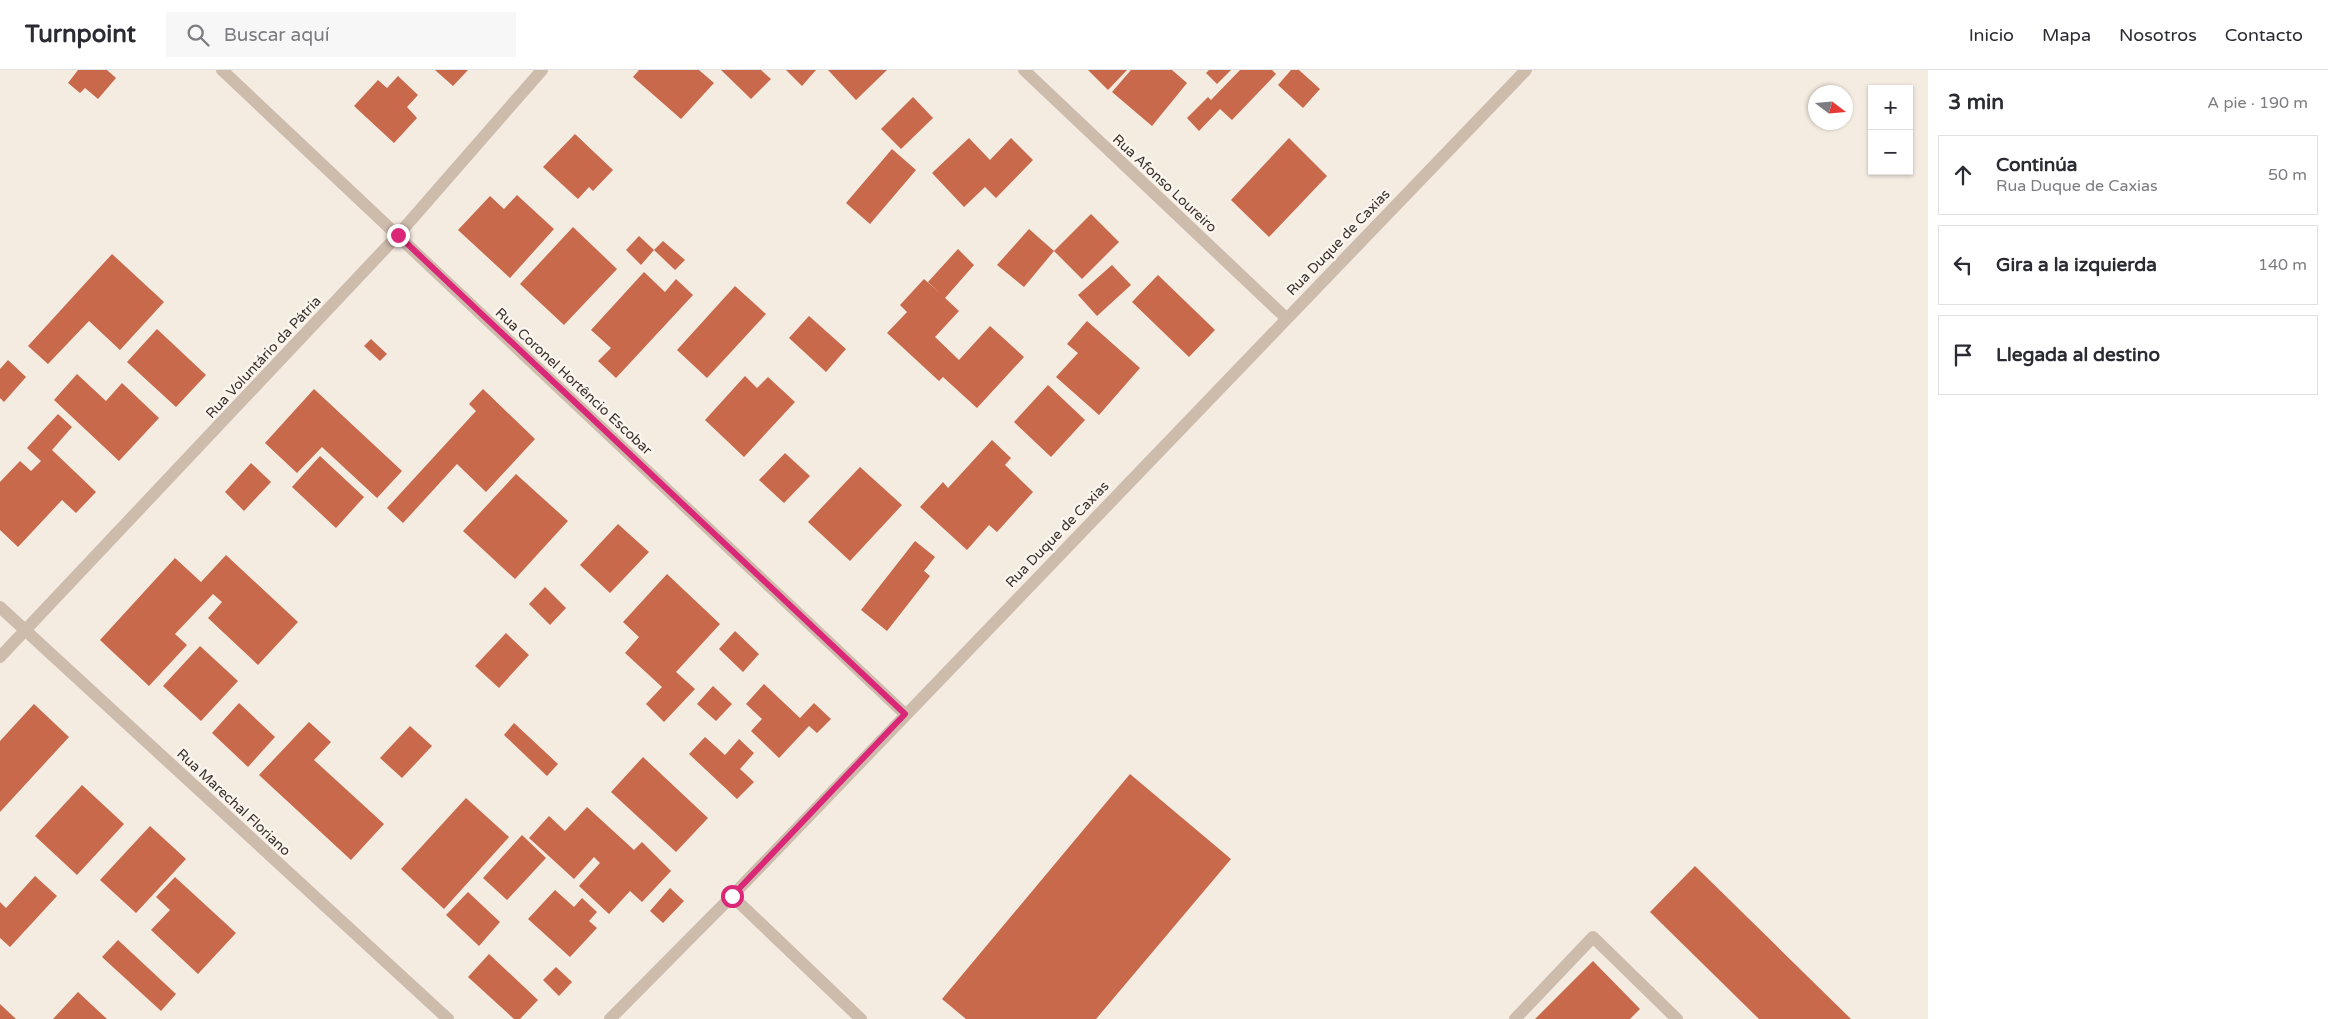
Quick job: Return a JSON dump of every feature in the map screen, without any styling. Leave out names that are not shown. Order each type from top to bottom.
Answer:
[{"type":"street","name":"Rua Coronel Hortêncio Escobar","points":[[222,70],[905,714]]},
{"type":"street","name":"Rua Voluntário da Pátria","points":[[0,658],[398,235],[542,70]]},
{"type":"street","name":"Rua Afonso Loureiro","points":[[1024,70],[1286,318]]},
{"type":"street","name":"Rua Duque de Caxias","points":[[610,1019],[732,896],[1526,70]]},
{"type":"street","name":"Rua Marechal Floriano","points":[[0,607],[448,1019]]},
{"type":"street","points":[[732,896],[861,1019]]},
{"type":"street","points":[[1515,1019],[1593,937],[1677,1019]]},
{"type":"building","points":[[78,70],[107,70],[116,78],[98,99],[85,88],[80,93],[68,83]]},
{"type":"building","points":[[435,70],[468,70],[453,86]]},
{"type":"building","points":[[639,70],[699,70],[714,83],[681,119],[633,77]]},
{"type":"building","points":[[721,70],[761,70],[771,79],[751,99]]},
{"type":"building","points":[[786,70],[816,70],[802,86]]},
{"type":"building","points":[[828,70],[887,70],[856,100]]},
{"type":"building","points":[[1088,70],[1127,70],[1108,90]]},
{"type":"building","points":[[1131,70],[1172,70],[1187,83],[1152,126],[1112,92]]},
{"type":"building","points":[[1209,70],[1231,70],[1217,84],[1206,73]]},
{"type":"building","points":[[1240,70],[1272,70],[1276,74],[1232,120],[1220,109],[1199,131],[1187,118],[1208,97],[1211,100]]},
{"type":"building","points":[[1291,70],[1299,70],[1320,89],[1303,108],[1278,85]]},
{"type":"building","points":[[398,76],[418,95],[407,107],[417,118],[394,143],[354,106],[378,80],[387,88]]},
{"type":"building","points":[[913,97],[933,118],[901,149],[881,129]]},
{"type":"building","points":[[575,134],[613,170],[593,191],[589,187],[578,199],[543,167]]},
{"type":"building","points":[[969,138],[990,160],[1011,138],[1033,160],[996,198],[985,187],[964,207],[932,173]]},
{"type":"building","points":[[1289,138],[1327,176],[1269,237],[1231,200]]},
{"type":"building","points":[[892,149],[916,170],[870,224],[846,203]]},
{"type":"building","points":[[517,195],[554,229],[510,278],[458,230],[490,196],[504,209]]},
{"type":"building","points":[[1091,214],[1119,242],[1082,279],[1054,251]]},
{"type":"building","points":[[573,227],[617,269],[564,325],[520,284]]},
{"type":"building","points":[[1029,229],[1054,251],[1024,287],[997,265]]},
{"type":"building","points":[[639,236],[654,250],[641,265],[626,250]]},
{"type":"building","points":[[663,241],[685,260],[675,270],[654,250]]},
{"type":"building","points":[[958,249],[974,265],[945,298],[959,311],[935,337],[959,360],[990,326],[1024,357],[977,408],[943,377],[939,381],[887,333],[907,312],[900,305],[924,279],[941,294],[928,282]]},
{"type":"building","points":[[112,254],[164,302],[120,350],[89,321],[48,364],[28,346]]},
{"type":"building","points":[[1112,265],[1131,285],[1097,316],[1078,295]]},
{"type":"building","points":[[644,272],[665,292],[676,279],[693,295],[616,378],[598,361],[611,348],[591,330]]},
{"type":"building","points":[[1158,275],[1215,330],[1189,357],[1132,302]]},
{"type":"building","points":[[735,286],[766,314],[707,378],[677,350]]},
{"type":"building","points":[[809,316],[846,349],[826,372],[789,338]]},
{"type":"building","points":[[1087,321],[1140,368],[1099,415],[1056,377],[1078,353],[1067,344]]},
{"type":"building","points":[[157,329],[206,375],[176,407],[127,362]]},
{"type":"building","points":[[371,339],[387,354],[380,361],[364,346]]},
{"type":"building","points":[[8,360],[26,377],[4,402],[0,398],[0,369]]},
{"type":"building","points":[[77,374],[106,401],[122,383],[159,418],[119,461],[54,400]]},
{"type":"building","points":[[745,376],[757,388],[768,377],[795,402],[744,457],[705,420]]},
{"type":"building","points":[[1048,385],[1085,420],[1051,457],[1014,422]]},
{"type":"building","points":[[314,389],[402,471],[377,498],[322,447],[297,473],[265,443]]},
{"type":"building","points":[[483,389],[535,439],[486,492],[457,464],[403,523],[387,508],[476,411],[469,404]]},
{"type":"building","points":[[58,414],[72,427],[52,450],[96,492],[76,513],[62,500],[18,547],[0,530],[0,482],[20,461],[31,471],[41,461],[27,448]]},
{"type":"building","points":[[992,440],[1011,458],[1005,465],[1033,492],[997,532],[989,525],[967,550],[920,507],[943,482],[948,488]]},
{"type":"building","points":[[785,453],[810,476],[784,503],[759,480]]},
{"type":"building","points":[[320,456],[364,497],[336,528],[292,487]]},
{"type":"building","points":[[251,463],[271,482],[244,511],[225,492]]},
{"type":"building","points":[[860,467],[902,505],[850,561],[808,522]]},
{"type":"building","points":[[516,474],[568,521],[515,579],[463,531]]},
{"type":"building","points":[[618,524],[649,552],[610,593],[580,565]]},
{"type":"building","points":[[915,541],[935,557],[924,571],[930,576],[887,631],[861,610]]},
{"type":"building","points":[[226,555],[298,622],[258,665],[208,618],[222,602],[213,594],[175,634],[187,645],[149,686],[100,640],[175,558],[201,582]]},
{"type":"building","points":[[667,574],[720,624],[676,672],[695,689],[664,722],[646,704],[662,687],[625,653],[639,637],[623,622]]},
{"type":"building","points":[[545,587],[566,608],[550,625],[529,604]]},
{"type":"building","points":[[735,631],[759,654],[743,672],[719,649]]},
{"type":"building","points":[[506,633],[529,655],[499,688],[475,666]]},
{"type":"building","points":[[200,646],[238,681],[201,721],[163,686]]},
{"type":"building","points":[[764,684],[800,718],[814,703],[831,719],[817,733],[809,726],[779,758],[751,731],[762,719],[746,704]]},
{"type":"building","points":[[713,686],[732,704],[716,721],[697,704]]},
{"type":"building","points":[[239,703],[275,737],[248,767],[212,733]]},
{"type":"building","points":[[34,704],[69,737],[0,812],[0,741]]},
{"type":"building","points":[[309,722],[331,742],[314,760],[384,824],[351,860],[259,775]]},
{"type":"building","points":[[514,723],[558,764],[547,776],[504,735]]},
{"type":"building","points":[[410,726],[432,746],[402,778],[380,758]]},
{"type":"building","points":[[705,737],[725,755],[739,739],[754,753],[740,769],[754,782],[737,799],[689,754]]},
{"type":"building","points":[[643,757],[708,818],[676,852],[611,792]]},
{"type":"building","points":[[1130,774],[1231,859],[1096,1019],[966,1019],[942,999]]},
{"type":"building","points":[[82,785],[124,824],[77,875],[35,836]]},
{"type":"building","points":[[466,798],[509,837],[444,909],[401,869]]},
{"type":"building","points":[[587,807],[634,850],[642,842],[671,871],[642,902],[630,891],[609,914],[579,886],[600,863],[594,857],[574,879],[529,838],[549,816],[565,831]]},
{"type":"building","points":[[150,826],[186,859],[136,913],[100,880]]},
{"type":"building","points":[[522,835],[546,858],[507,900],[483,878]]},
{"type":"building","points":[[1695,866],[1851,1019],[1759,1019],[1650,912]]},
{"type":"building","points":[[35,876],[57,896],[10,947],[0,938],[0,902],[6,908]]},
{"type":"building","points":[[175,877],[236,933],[198,974],[151,930],[170,910],[156,897]]},
{"type":"building","points":[[670,888],[684,901],[663,923],[650,911]]},
{"type":"building","points":[[555,890],[574,907],[582,898],[597,912],[589,921],[597,928],[570,957],[528,919]]},
{"type":"building","points":[[468,892],[500,922],[479,946],[446,915]]},
{"type":"building","points":[[118,940],[176,994],[161,1011],[102,957]]},
{"type":"building","points":[[489,954],[538,1000],[520,1019],[514,1019],[468,977]]},
{"type":"building","points":[[1593,961],[1640,1009],[1630,1019],[1535,1019]]},
{"type":"building","points":[[556,967],[572,982],[559,996],[543,980]]},
{"type":"building","points":[[78,992],[107,1019],[53,1019]]},
{"type":"building","points":[[0,1004],[16,1019],[0,1019]]},
{"type":"route","points":[[398,235],[905,714],[732,896]]}]
